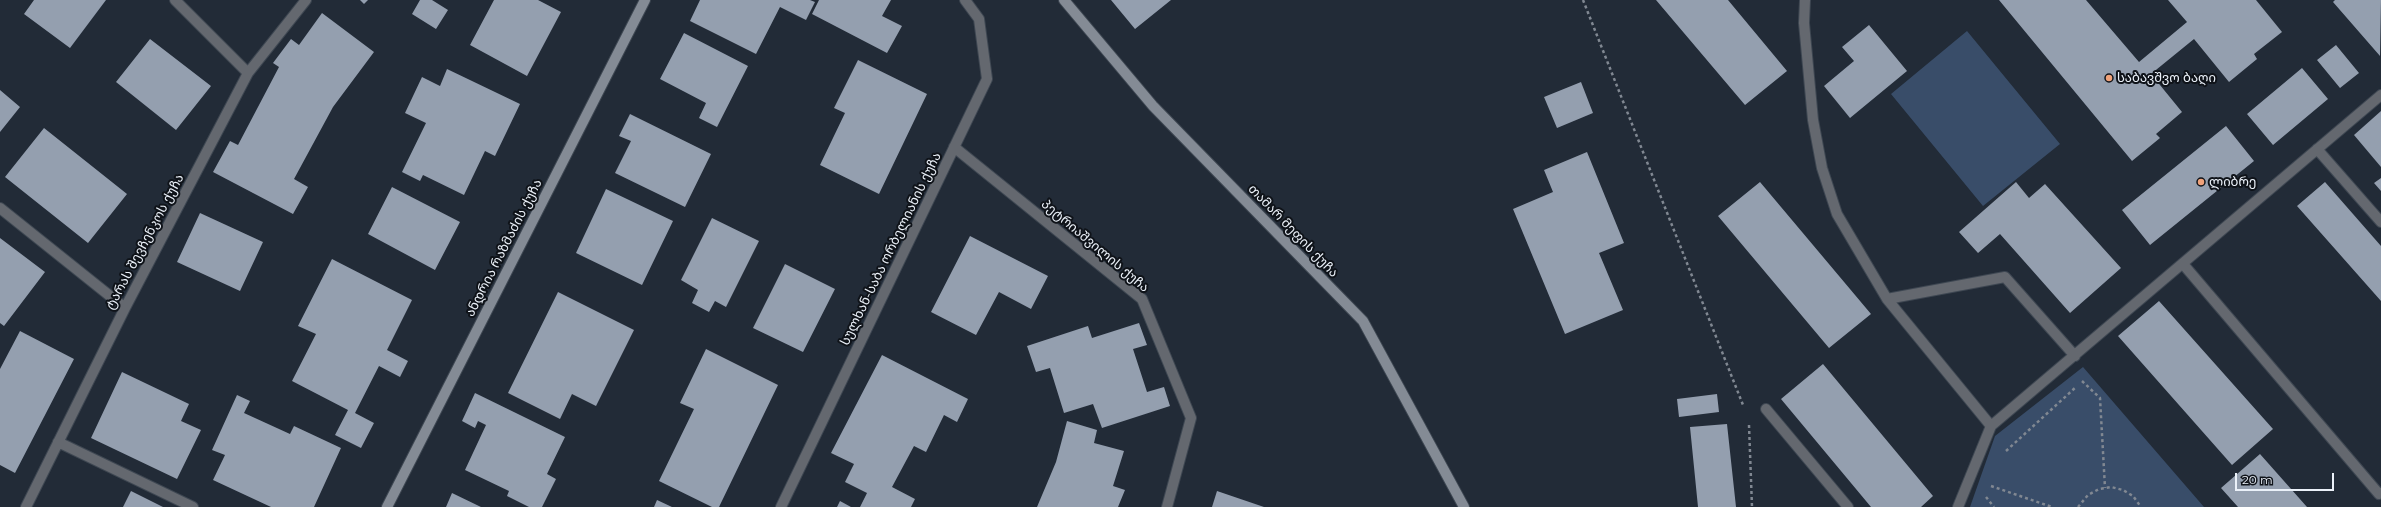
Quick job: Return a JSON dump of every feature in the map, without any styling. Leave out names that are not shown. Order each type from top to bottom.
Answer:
[{"type":"street","points":[[175,0],[248,73]]},
{"type":"street","name":"ტარას შევჩენკოს ქუჩა","points":[[26,507],[125,308],[248,73],[306,0]]},
{"type":"street","name":"ანდრია რაზმაძის ქუჩა","points":[[387,507],[645,0]]},
{"type":"street","name":"სულხან-საბა ორბელიანის ქუჩა","points":[[782,507],[987,79],[978,19],[965,0]]},
{"type":"street","name":"თამარ მეფის ქუჩა","points":[[1064,0],[1153,106],[1363,321],[1464,507]]},
{"type":"street","points":[[1805,0],[1804,23],[1813,120],[1822,168],[1837,214],[1887,299],[1991,426]]},
{"type":"street","points":[[1958,507],[1991,426],[2381,95]]},
{"type":"street","name":"პეტრიაშვილის ქუჩა","points":[[954,147],[1142,299],[1192,418],[1167,507]]},
{"type":"street","points":[[2317,149],[2381,222]]},
{"type":"street","points":[[0,208],[125,308]]},
{"type":"street","points":[[2183,264],[2379,494],[2381,493]]},
{"type":"street","points":[[1887,299],[2005,277],[2075,356]]},
{"type":"street","points":[[1766,409],[1848,507]]},
{"type":"street","points":[[58,442],[193,507]]},
{"type":"path","points":[[1583,0],[1746,413]]},
{"type":"path","points":[[2005,452],[2083,380],[2100,398],[2105,488]]},
{"type":"path","points":[[1749,420],[1752,507]]},
{"type":"path","points":[[1994,507],[1985,496],[1989,485],[2052,507]]},
{"type":"path","points":[[2078,507],[2088,495],[2105,488],[2123,490],[2133,496],[2141,507]]},
{"type":"shaded area","points":[[1967,31],[2060,144],[1983,206],[1891,94]]},
{"type":"shaded area","points":[[2083,367],[2204,507],[1970,507],[1995,436]]},
{"type":"building","points":[[34,0],[106,0],[70,48],[24,14]]},
{"type":"building","points":[[360,0],[368,0],[364,4]]},
{"type":"building","points":[[420,0],[432,0],[448,10],[436,29],[412,14]]},
{"type":"building","points":[[494,0],[538,0],[561,12],[527,76],[470,45]]},
{"type":"building","points":[[700,0],[810,0],[815,2],[806,20],[780,7],[756,54],[690,21]]},
{"type":"building","points":[[819,0],[891,0],[882,16],[902,26],[887,53],[812,14]]},
{"type":"building","points":[[1111,0],[1171,0],[1135,29]]},
{"type":"building","points":[[1656,0],[1728,0],[1787,71],[1745,105]]},
{"type":"building","name":"საბავშვო ბაღი","points":[[1999,0],[2086,0],[2139,62],[2187,22],[2168,0],[2256,0],[2282,32],[2254,54],[2257,59],[2229,82],[2194,39],[2151,74],[2182,112],[2156,134],[2160,138],[2132,161]]},
{"type":"building","points":[[2335,0],[2381,0],[2380,56],[2333,2]]},
{"type":"building","points":[[322,13],[374,52],[333,107],[294,179],[308,187],[293,214],[213,172],[230,141],[238,145],[279,67],[273,63],[291,39],[299,45]]},
{"type":"building","points":[[1869,25],[1907,71],[1850,118],[1824,86],[1854,61],[1842,47]]},
{"type":"building","points":[[684,33],[748,66],[717,127],[699,118],[706,103],[660,79]]},
{"type":"building","points":[[150,39],[211,86],[176,130],[116,82]]},
{"type":"building","points":[[2336,45],[2359,73],[2340,88],[2317,60]]},
{"type":"building","points":[[858,60],[927,94],[879,194],[820,165],[845,113],[834,108]]},
{"type":"building","points":[[2302,68],[2328,99],[2273,145],[2247,114]]},
{"type":"building","points":[[447,69],[520,104],[495,156],[485,151],[464,195],[423,175],[420,181],[402,172],[426,123],[405,113],[422,77],[440,86]]},
{"type":"building","points":[[1581,82],[1593,113],[1557,128],[1544,97]]},
{"type":"building","points":[[0,90],[20,107],[0,132]]},
{"type":"building","points":[[2381,111],[2381,167],[2354,135]]},
{"type":"building","points":[[630,114],[711,154],[685,207],[615,173],[631,141],[619,136]]},
{"type":"building","points":[[2226,126],[2254,161],[2150,245],[2122,210]]},
{"type":"building","points":[[44,128],[127,194],[88,243],[5,177]]},
{"type":"building","points":[[1587,152],[1624,243],[1599,253],[1623,310],[1565,334],[1513,209],[1553,192],[1544,170]]},
{"type":"building","points":[[2381,178],[2381,191],[2374,183]]},
{"type":"building","points":[[1760,182],[1871,314],[1829,348],[1718,216]]},
{"type":"building","points":[[2016,182],[2029,198],[2045,184],[2121,268],[2070,313],[2000,234],[1978,253],[1959,232]]},
{"type":"building","points":[[2325,182],[2381,246],[2381,301],[2297,206]]},
{"type":"building","points":[[392,187],[460,222],[435,270],[368,234]]},
{"type":"building","points":[[606,189],[673,221],[642,285],[576,253]]},
{"type":"building","points":[[200,213],[263,242],[240,291],[177,262]]},
{"type":"building","points":[[712,218],[759,241],[726,307],[715,301],[709,312],[692,303],[698,290],[681,280]]},
{"type":"building","points":[[970,236],[1048,276],[1031,309],[999,292],[976,335],[931,312]]},
{"type":"building","points":[[0,238],[45,272],[4,326],[0,323]]},
{"type":"building","points":[[332,259],[412,300],[387,350],[408,361],[400,377],[379,366],[355,413],[374,423],[361,448],[335,435],[348,410],[292,381],[316,334],[298,326]]},
{"type":"building","points":[[785,264],[835,289],[803,352],[753,328]]},
{"type":"building","points":[[558,292],[634,330],[596,406],[572,394],[560,419],[508,393]]},
{"type":"building","points":[[2159,301],[2273,429],[2232,465],[2118,336]]},
{"type":"building","points":[[1139,323],[1147,345],[1133,349],[1147,392],[1164,387],[1170,406],[1102,428],[1093,404],[1064,413],[1050,368],[1036,372],[1027,346],[1088,326],[1092,338]]},
{"type":"building","points":[[20,331],[74,359],[15,473],[0,465],[0,369]]},
{"type":"building","points":[[706,349],[778,385],[719,507],[712,507],[659,481],[694,409],[680,403]]},
{"type":"building","points":[[882,355],[968,399],[957,422],[944,415],[926,452],[914,446],[892,487],[915,499],[911,507],[860,507],[867,493],[845,482],[854,464],[831,453]]},
{"type":"building","points":[[1823,364],[1933,496],[1921,507],[1871,507],[1781,399]]},
{"type":"building","points":[[122,372],[189,404],[181,421],[201,430],[177,479],[91,438]]},
{"type":"building","points":[[475,393],[565,437],[547,474],[556,479],[542,507],[529,507],[507,496],[509,491],[465,470],[486,425],[478,421],[475,428],[462,421]]},
{"type":"building","points":[[1717,394],[1719,412],[1679,417],[1677,399]]},
{"type":"building","points":[[237,395],[250,401],[244,413],[290,434],[294,426],[341,448],[314,507],[271,507],[213,480],[225,455],[212,450]]},
{"type":"building","points":[[1067,421],[1097,430],[1094,443],[1124,451],[1113,486],[1125,490],[1118,507],[1037,507],[1056,462]]},
{"type":"building","points":[[1727,424],[1736,507],[1698,507],[1690,427]]},
{"type":"building","points":[[2260,454],[2307,507],[2238,507],[2221,488]]},
{"type":"building","points":[[131,491],[163,507],[123,507]]},
{"type":"building","points":[[1217,491],[1264,507],[1212,507]]},
{"type":"building","points":[[452,493],[481,507],[446,507]]},
{"type":"building","points":[[657,500],[672,507],[654,507]]},
{"type":"building","points":[[840,501],[851,507],[837,507]]},
{"type":"place","name":"საბავშვო ბაღი","points":[[2109,78]]},
{"type":"place","name":"ლიბრე","points":[[2201,182]]}]
